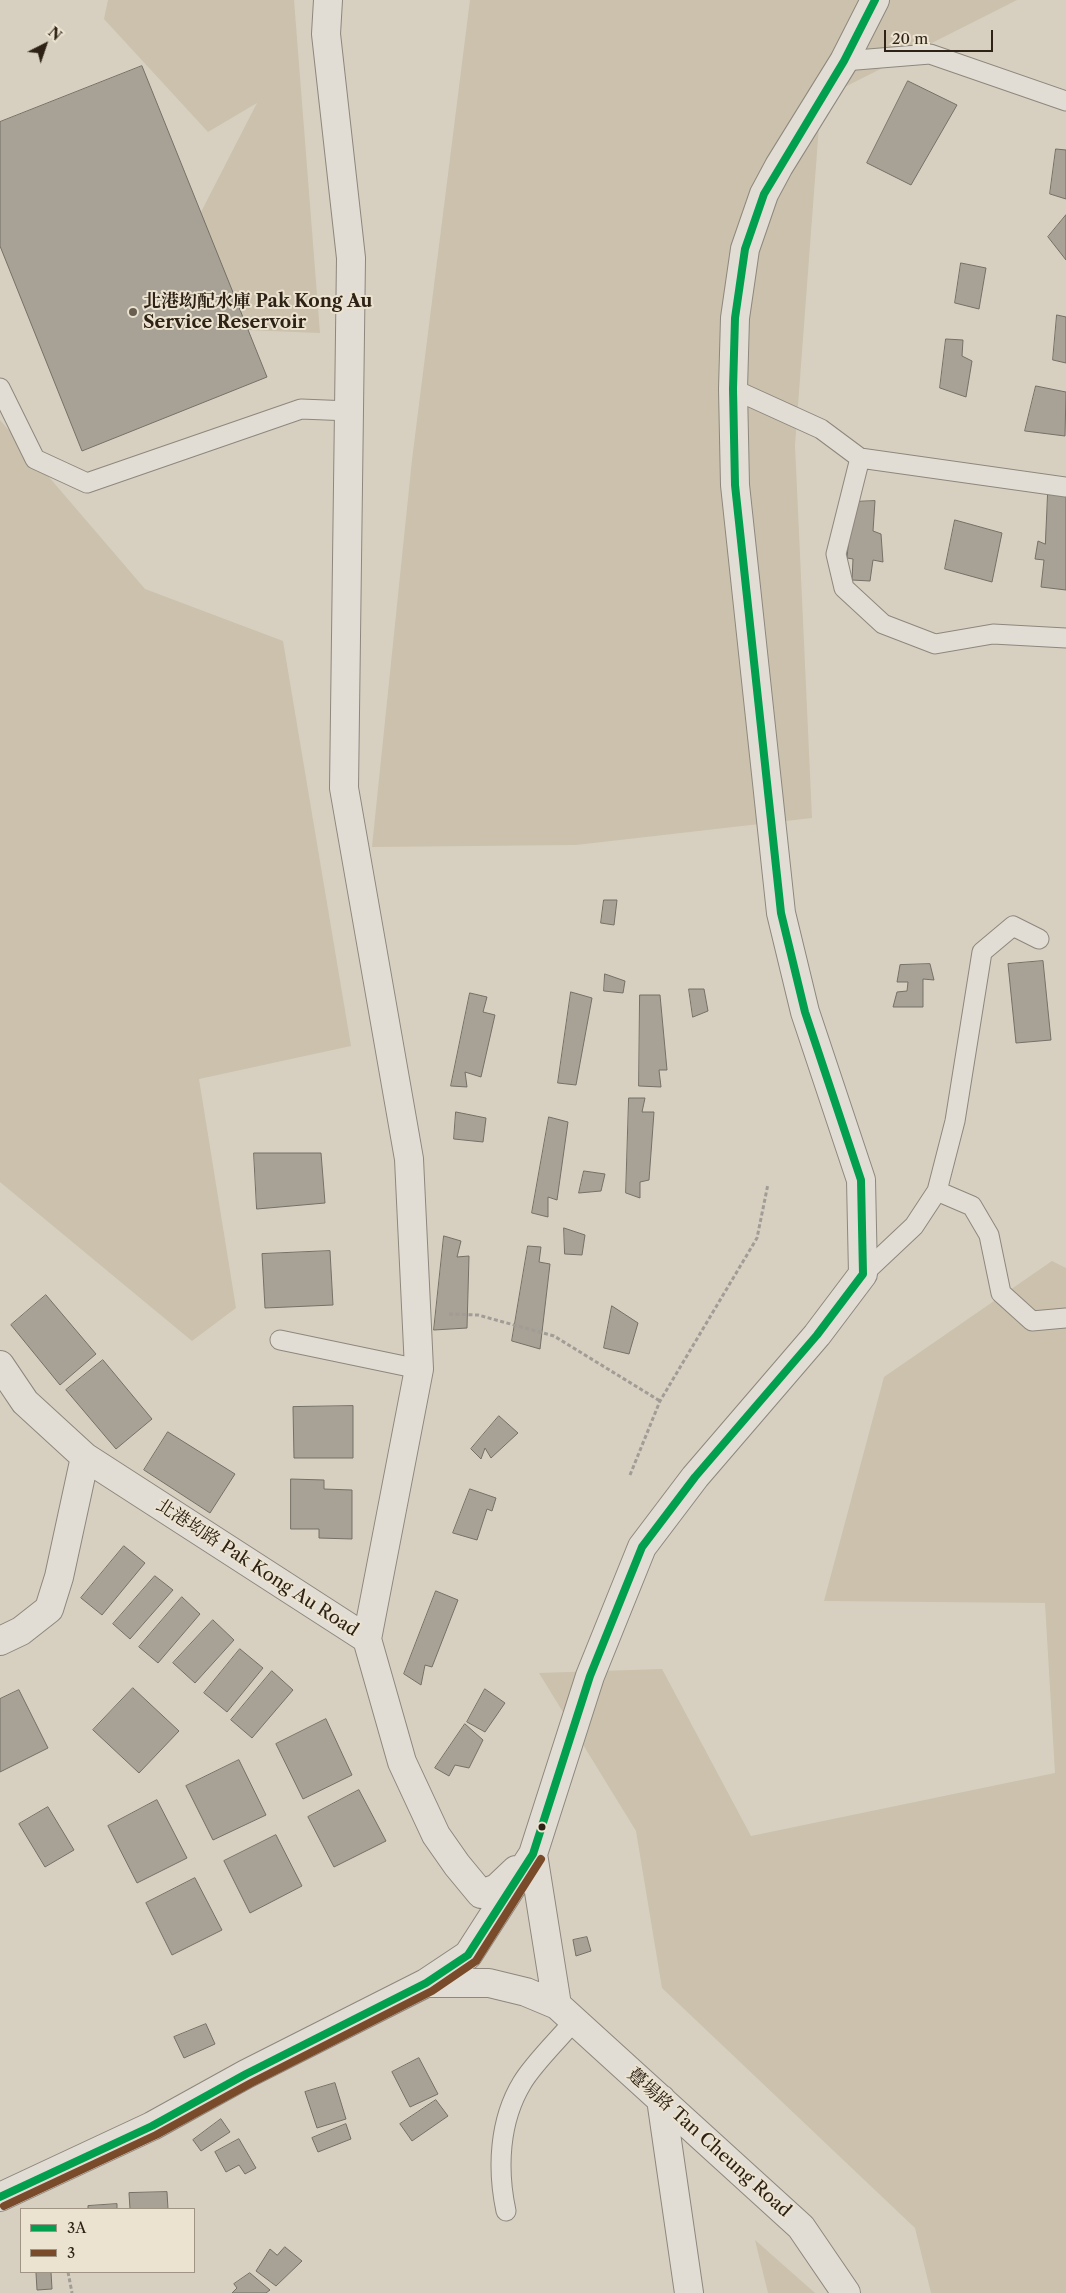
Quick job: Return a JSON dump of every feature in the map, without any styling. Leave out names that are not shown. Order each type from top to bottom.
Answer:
[{"type":"street","points":[[328,0],[326,34],[351,258],[344,788],[409,1159],[419,1369],[367,1639]]},
{"type":"street","points":[[0,2197],[152,2126],[246,2074],[426,1984],[468,1955],[533,1854],[590,1676],[642,1547],[694,1477],[817,1335],[863,1274],[861,1180],[805,1012],[781,913],[735,485],[733,389],[735,318],[745,249],[764,194],[844,61],[876,0]]},
{"type":"street","name":"北港㘭路 Pak Kong Au Road","points":[[2,1372],[25,1402],[85,1457],[367,1639],[402,1762],[436,1835],[481,1894],[497,1888],[533,1854]]},
{"type":"street","points":[[0,1641],[21,1631],[49,1609],[59,1577],[85,1457]]},
{"type":"street","points":[[533,1854],[566,2013]]},
{"type":"street","name":"躉場路 Tan Cheung Road","points":[[426,1984],[488,1983],[526,1992],[566,2013],[801,2226],[846,2293]]},
{"type":"street","points":[[661,2099],[689,2293]]},
{"type":"lane","points":[[844,61],[930,54],[1066,101]]},
{"type":"lane","points":[[0,388],[35,458],[88,482],[302,409],[350,411]]},
{"type":"lane","points":[[733,389],[821,429],[860,458],[1066,487]]},
{"type":"lane","points":[[860,458],[836,554],[844,588],[883,624],[935,644],[993,634],[1066,638]]},
{"type":"lane","points":[[863,1274],[914,1226],[937,1191],[955,1121],[982,952],[1013,926],[1039,939]]},
{"type":"lane","points":[[937,1191],[972,1206],[989,1235],[1001,1293],[1032,1321],[1066,1318]]},
{"type":"lane","points":[[280,1340],[419,1369]]},
{"type":"lane","points":[[506,2211],[501,2189],[500,2161],[504,2131],[522,2083],[566,2013]]},
{"type":"path","points":[[630,1475],[660,1401],[757,1238],[768,1184]]},
{"type":"path","points":[[416,1312],[478,1315],[554,1336],[660,1401]]},
{"type":"path","points":[[68,2273],[72,2293]]},
{"type":"shaded area","points":[[108,0],[294,0],[320,333],[221,329],[180,253],[257,103],[208,132],[104,19]]},
{"type":"shaded area","points":[[470,0],[1017,0],[821,99],[795,445],[812,818],[576,845],[372,847],[412,460]]},
{"type":"shaded area","points":[[0,420],[145,589],[283,641],[351,1046],[199,1079],[236,1308],[192,1341],[0,1182]]},
{"type":"shaded area","points":[[1052,1261],[1066,1268],[1066,2293],[931,2293],[915,2228],[662,1988],[636,1831],[539,1673],[662,1669],[751,1836],[1055,1773],[1045,1603],[824,1601],[884,1377]]},
{"type":"shaded area","points":[[755,2240],[815,2293],[768,2293]]},
{"type":"building","name":"北港㘭配水庫 Pak Kong Au Service Reservoir","points":[[142,66],[267,377],[82,451],[0,246],[0,122]]},
{"type":"building","points":[[908,81],[957,105],[911,185],[867,163]]},
{"type":"building","points":[[1056,149],[1066,150],[1066,199],[1050,194]]},
{"type":"building","points":[[1066,215],[1066,260],[1048,237]]},
{"type":"building","points":[[961,263],[986,268],[979,309],[955,303]]},
{"type":"building","points":[[1057,315],[1066,317],[1066,363],[1053,360]]},
{"type":"building","points":[[946,339],[963,340],[962,356],[972,361],[966,397],[940,388]]},
{"type":"building","points":[[1036,386],[1066,392],[1065,436],[1025,431]]},
{"type":"building","points":[[1048,493],[1066,495],[1066,590],[1041,587],[1044,560],[1035,559],[1038,541],[1045,544]]},
{"type":"building","points":[[875,501],[873,531],[881,534],[883,562],[873,560],[870,581],[852,580],[853,559],[847,558],[852,502]]},
{"type":"building","points":[[955,520],[1002,533],[992,582],[945,569]]},
{"type":"building","points":[[604,900],[617,900],[614,925],[601,923]]},
{"type":"building","points":[[1043,961],[1051,1040],[1016,1043],[1008,964]]},
{"type":"building","points":[[930,964],[934,980],[923,979],[923,1007],[893,1007],[897,992],[907,991],[908,982],[897,982],[900,965]]},
{"type":"building","points":[[605,974],[625,981],[623,993],[604,991]]},
{"type":"building","points":[[689,989],[704,989],[708,1011],[693,1017]]},
{"type":"building","points":[[571,992],[592,998],[576,1085],[558,1083]]},
{"type":"building","points":[[470,993],[487,997],[483,1012],[495,1015],[481,1077],[465,1072],[467,1087],[451,1086]]},
{"type":"building","points":[[640,995],[660,995],[667,1070],[659,1070],[661,1087],[639,1086]]},
{"type":"building","points":[[629,1098],[645,1098],[642,1112],[654,1112],[649,1180],[640,1182],[640,1198],[626,1193]]},
{"type":"building","points":[[456,1112],[486,1118],[483,1142],[454,1139]]},
{"type":"building","points":[[549,1117],[568,1122],[557,1200],[548,1197],[548,1217],[532,1213]]},
{"type":"building","points":[[254,1153],[321,1153],[325,1203],[257,1209]]},
{"type":"building","points":[[584,1171],[605,1174],[601,1191],[579,1193]]},
{"type":"building","points":[[564,1228],[585,1235],[582,1255],[565,1254]]},
{"type":"building","points":[[444,1236],[461,1241],[457,1257],[469,1256],[467,1328],[434,1330]]},
{"type":"building","points":[[528,1246],[541,1247],[539,1262],[550,1264],[540,1349],[512,1341]]},
{"type":"building","points":[[330,1251],[333,1305],[265,1308],[262,1254]]},
{"type":"building","points":[[46,1295],[96,1354],[60,1385],[11,1325]]},
{"type":"building","points":[[612,1306],[638,1323],[629,1354],[604,1348]]},
{"type":"building","points":[[103,1360],[152,1419],[116,1449],[66,1390]]},
{"type":"building","points":[[353,1406],[353,1458],[294,1458],[293,1407]]},
{"type":"building","points":[[499,1416],[518,1433],[491,1458],[485,1448],[481,1459],[471,1449]]},
{"type":"building","points":[[168,1432],[235,1474],[210,1513],[144,1470]]},
{"type":"building","points":[[291,1479],[324,1480],[324,1489],[352,1490],[352,1539],[319,1538],[319,1529],[291,1529]]},
{"type":"building","points":[[470,1489],[496,1498],[492,1511],[487,1509],[477,1540],[453,1533]]},
{"type":"building","points":[[124,1546],[145,1563],[102,1615],[81,1598]]},
{"type":"building","points":[[155,1576],[173,1590],[130,1639],[113,1624]]},
{"type":"building","points":[[436,1591],[458,1600],[432,1667],[425,1665],[421,1685],[404,1674]]},
{"type":"building","points":[[182,1597],[200,1614],[158,1663],[139,1647]]},
{"type":"building","points":[[213,1620],[234,1640],[195,1683],[173,1663]]},
{"type":"building","points":[[240,1649],[263,1668],[227,1712],[204,1693]]},
{"type":"building","points":[[272,1671],[293,1690],[252,1738],[231,1720]]},
{"type":"building","points":[[133,1688],[179,1731],[139,1773],[93,1730]]},
{"type":"building","points":[[485,1689],[505,1703],[485,1732],[467,1722]]},
{"type":"building","points":[[19,1690],[48,1748],[0,1772],[0,1699]]},
{"type":"building","points":[[326,1719],[352,1775],[303,1799],[276,1744]]},
{"type":"building","points":[[465,1724],[483,1740],[469,1768],[455,1765],[449,1776],[435,1768]]},
{"type":"building","points":[[239,1760],[266,1815],[213,1840],[186,1786]]},
{"type":"building","points":[[359,1790],[386,1841],[334,1867],[308,1817]]},
{"type":"building","points":[[157,1800],[187,1858],[137,1883],[108,1826]]},
{"type":"building","points":[[48,1807],[74,1850],[45,1867],[19,1824]]},
{"type":"building","points":[[276,1835],[302,1886],[250,1913],[224,1861]]},
{"type":"building","points":[[195,1878],[222,1930],[172,1955],[146,1903]]},
{"type":"building","points":[[587,1937],[591,1951],[576,1956],[573,1940]]},
{"type":"building","points":[[206,2024],[215,2044],[184,2058],[174,2037]]},
{"type":"building","points":[[419,2058],[438,2094],[410,2107],[392,2072]]},
{"type":"building","points":[[335,2083],[346,2119],[317,2128],[305,2092]]},
{"type":"building","points":[[436,2100],[448,2116],[412,2141],[400,2124]]},
{"type":"building","points":[[221,2119],[230,2132],[201,2151],[193,2140]]},
{"type":"building","points":[[346,2124],[351,2139],[318,2152],[312,2138]]},
{"type":"building","points":[[239,2139],[256,2168],[245,2174],[239,2165],[226,2172],[215,2152]]},
{"type":"building","points":[[167,2192],[168,2208],[130,2208],[129,2193]]},
{"type":"building","points":[[117,2204],[117,2208],[88,2208],[88,2206]]},
{"type":"building","points":[[285,2247],[302,2261],[276,2286],[256,2271],[270,2249],[277,2255]]},
{"type":"building","points":[[36,2273],[51,2273],[52,2289],[37,2290]]},
{"type":"building","points":[[250,2273],[270,2290],[266,2293],[232,2293],[237,2288],[234,2284]]},
{"type":"transit line","name":"3A","points":[[0,2197],[152,2126],[246,2074],[426,1983],[468,1955],[533,1854],[590,1676],[642,1547],[695,1477],[817,1335],[863,1274],[861,1180],[805,1012],[781,913],[735,485],[733,389],[735,318],[745,249],[764,194],[844,61],[875,0]]},
{"type":"transit line","name":"3","points":[[4,2206],[156,2135],[251,2083],[432,1991],[476,1961],[541,1859]]},
{"type":"place","name":"北港㘭配水庫 Pak Kong Au Service Reservoir","points":[[133,312]]}]
